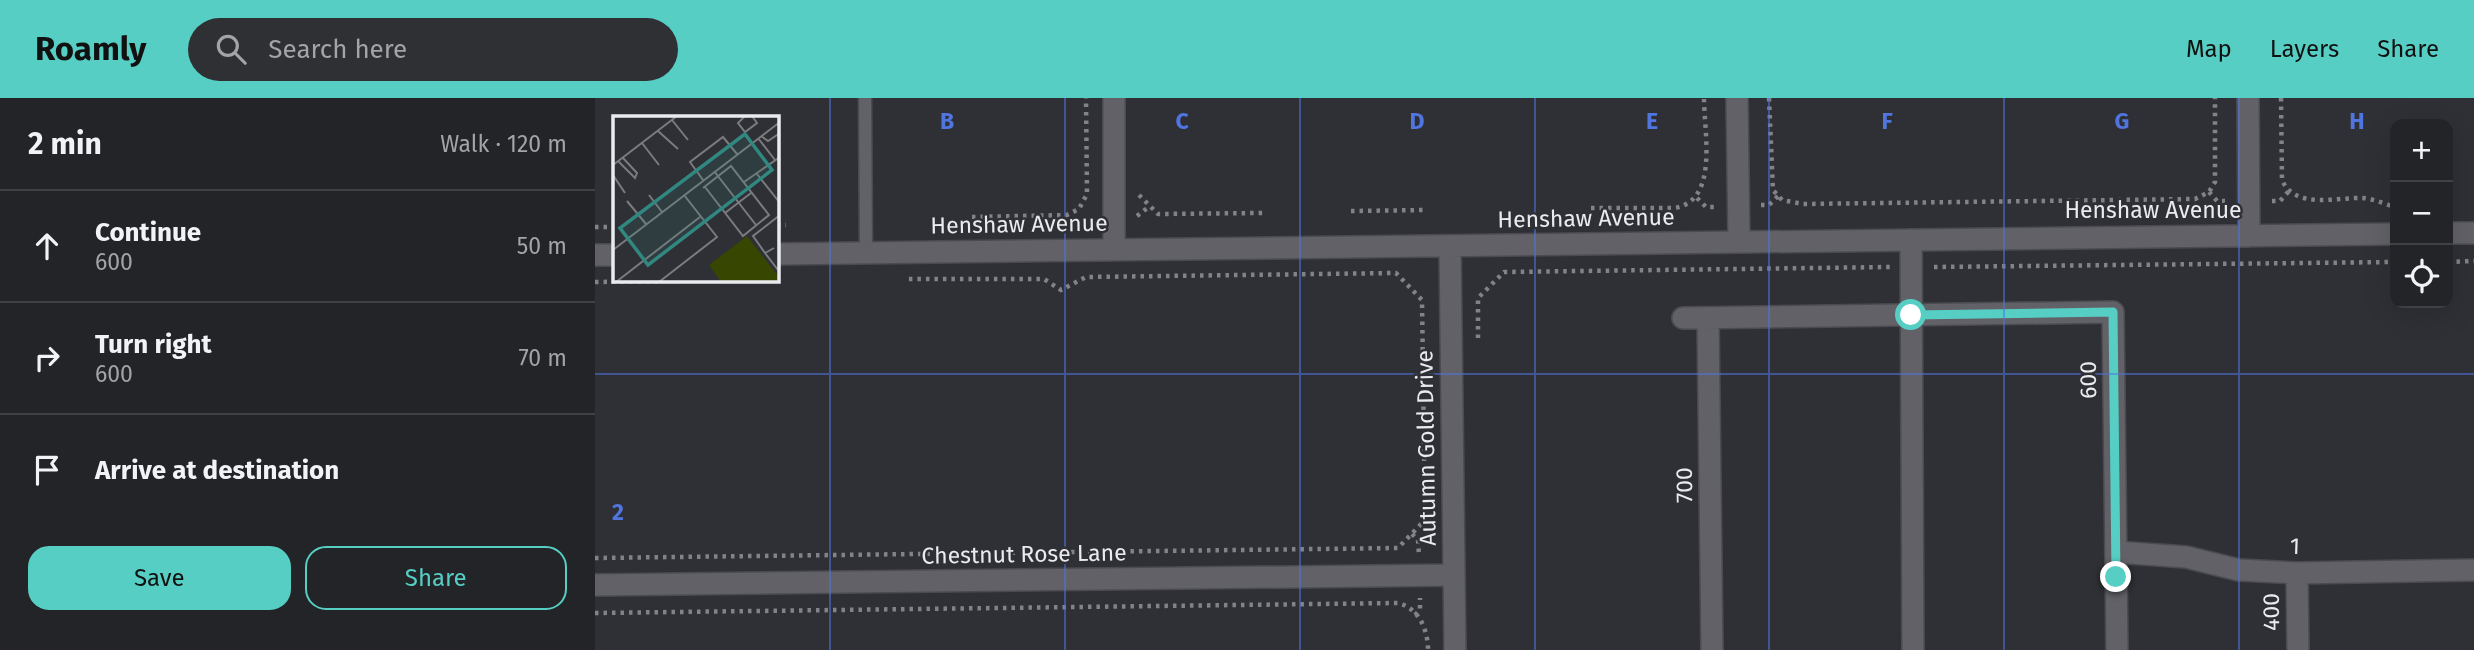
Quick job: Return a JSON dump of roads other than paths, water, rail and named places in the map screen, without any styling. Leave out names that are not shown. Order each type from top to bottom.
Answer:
[{"type":"street","points":[[1114,98],[1114,250]]},
{"type":"street","points":[[1737,98],[1739,242]]},
{"type":"street","points":[[2248,98],[2249,236]]},
{"type":"street","points":[[2453,233],[2474,233]]},
{"type":"street","name":"Henshaw Avenue","points":[[779,254],[2390,234]]},
{"type":"street","points":[[1911,240],[1913,650]]},
{"type":"street","name":"Autumn Gold Drive","points":[[1450,246],[1455,650]]},
{"type":"street","points":[[595,256],[613,255]]},
{"type":"street","name":"600","points":[[1683,318],[2113,312],[2117,650]]},
{"type":"street","name":"700","points":[[1708,318],[1711,650]]},
{"type":"street","name":"1","points":[[2116,552],[2186,557],[2239,570],[2297,573],[2474,570]]},
{"type":"street","name":"400","points":[[2297,573],[2298,650]]},
{"type":"street","name":"Chestnut Rose Lane","points":[[595,585],[1454,575]]},
{"type":"lane","points":[[865,98],[866,252]]}]
